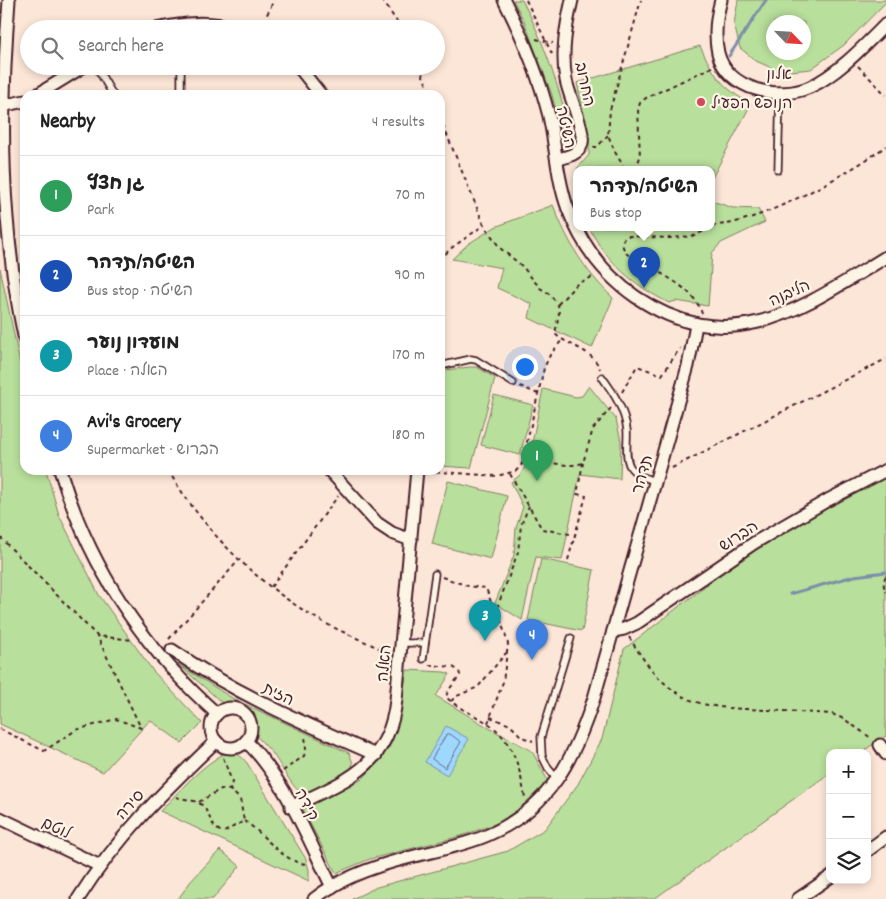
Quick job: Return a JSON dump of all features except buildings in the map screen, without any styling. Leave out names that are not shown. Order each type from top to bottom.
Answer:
[{"type":"street","points":[[9,0],[1,106],[1,166],[6,221],[20,315]]},
{"type":"street","name":"השיטה","points":[[504,0],[522,37],[542,92],[549,115],[567,207],[573,221]]},
{"type":"street","name":"החרוב","points":[[572,0],[564,48],[565,77],[582,133],[581,147]]},
{"type":"street","name":"אלון","points":[[721,0],[715,31],[719,55],[729,73],[745,86],[765,92],[787,93],[809,87],[830,74],[886,24]]},
{"type":"street","points":[[45,90],[69,75]]},
{"type":"street","points":[[305,75],[317,90]]},
{"type":"street","points":[[1,106],[20,104]]},
{"type":"street","points":[[558,159],[573,154],[581,147]]},
{"type":"street","name":"השיטה","points":[[577,231],[590,253],[624,289],[669,315],[701,325]]},
{"type":"street","name":"הליבנה","points":[[701,325],[728,327],[745,325],[792,311],[816,300],[886,257]]},
{"type":"street","name":"תדהר","points":[[314,899],[354,875],[391,862],[487,836],[527,812],[544,797],[558,779],[573,755],[584,729],[618,630],[656,478],[701,325]]},
{"type":"street","name":"הברוש","points":[[618,630],[642,621],[754,543],[791,520],[886,470]]},
{"type":"street","points":[[62,475],[66,490],[97,561],[113,591],[152,647],[174,672],[217,714]]},
{"type":"street","points":[[333,475],[382,527],[411,540]]},
{"type":"street","name":"האלה","points":[[291,807],[344,781],[366,766],[376,755],[388,736],[395,713],[411,540],[422,475]]},
{"type":"street","name":"הזית","points":[[172,650],[236,690],[376,755]]},
{"type":"street","points":[[226,708],[245,712],[251,724],[249,737],[246,741],[240,746],[233,748],[217,742],[212,735],[211,728],[217,714],[226,708]]},
{"type":"street","name":"קידה","points":[[246,741],[274,776],[332,887]]},
{"type":"street","name":"סירה","points":[[78,899],[100,866],[135,822],[162,793],[217,742]]},
{"type":"street","name":"לוטם","points":[[0,818],[100,866]]},
{"type":"street","points":[[871,848],[886,837]]},
{"type":"street","points":[[798,899],[826,880]]},
{"type":"lane","points":[[101,75],[110,90]]},
{"type":"lane","points":[[181,75],[181,90]]},
{"type":"lane","points":[[778,170],[780,93]]},
{"type":"lane","points":[[445,365],[471,359],[476,360],[513,383]]},
{"type":"lane","points":[[602,377],[612,390],[627,428],[630,467],[638,475],[656,478]]},
{"type":"lane","points":[[423,659],[435,574]]},
{"type":"lane","points":[[558,779],[545,762],[540,744],[542,731],[570,638]]},
{"type":"lane","points":[[402,643],[425,643]]},
{"type":"path","points":[[264,20],[274,0]]},
{"type":"path","points":[[382,0],[396,20]]},
{"type":"path","points":[[526,0],[555,62]]},
{"type":"path","points":[[623,166],[614,152],[608,135],[610,110],[641,0]]},
{"type":"path","points":[[522,37],[545,40],[564,48]]},
{"type":"path","points":[[850,57],[886,95]]},
{"type":"path","points":[[637,166],[640,157],[638,109],[640,103],[646,98],[723,62]]},
{"type":"path","points":[[423,75],[429,90]]},
{"type":"path","points":[[445,130],[484,225],[500,248],[522,266],[540,288],[548,293],[558,304],[559,313],[555,334],[562,340],[587,352],[597,361],[602,377]]},
{"type":"path","points":[[581,147],[597,147],[608,135]]},
{"type":"path","points":[[716,225],[741,220],[781,206],[829,182],[872,157],[886,146]]},
{"type":"path","points":[[445,254],[484,225]]},
{"type":"path","points":[[701,325],[701,310],[695,298],[683,287],[627,254],[622,246],[622,242],[628,236],[670,238],[694,236],[704,231]]},
{"type":"path","points":[[558,304],[578,283],[606,272]]},
{"type":"path","points":[[445,472],[497,476],[516,471],[522,464],[544,368],[550,355],[562,340]]},
{"type":"path","points":[[656,478],[886,359]]},
{"type":"path","points":[[513,383],[538,394]]},
{"type":"path","points":[[568,560],[586,496],[577,494],[583,463]]},
{"type":"path","points":[[510,474],[542,529],[575,534]]},
{"type":"path","points":[[171,475],[192,506],[238,560],[303,610],[400,658]]},
{"type":"path","points":[[271,586],[344,487]]},
{"type":"path","points":[[488,723],[503,682],[508,644],[498,608],[518,552],[521,524],[529,506]]},
{"type":"path","points":[[0,537],[97,636],[141,728],[116,718],[76,730],[44,751],[0,728]]},
{"type":"path","points":[[97,636],[152,647],[238,560]]},
{"type":"path","points":[[435,574],[468,586],[486,588],[492,605],[498,608]]},
{"type":"path","points":[[886,576],[884,579],[884,590],[886,592]]},
{"type":"path","points":[[618,630],[653,673],[675,692],[694,701],[721,707],[832,714],[844,719],[883,750]]},
{"type":"path","points":[[451,701],[478,686],[507,652]]},
{"type":"path","points":[[426,664],[457,668],[460,675],[446,694],[451,701],[488,723],[503,736],[517,760],[522,774],[527,812]]},
{"type":"path","points":[[490,717],[510,726],[522,737],[540,744]]},
{"type":"path","points":[[274,776],[304,756],[306,748],[304,723]]},
{"type":"path","points":[[217,742],[232,782],[230,790]]},
{"type":"path","points":[[199,803],[221,789],[230,790],[240,799],[244,821],[259,831],[277,849],[293,861],[320,865]]},
{"type":"path","points":[[162,793],[199,803],[203,806],[215,828],[221,832],[244,821]]},
{"type":"green space","points":[[513,0],[522,0],[544,48],[571,132],[569,141],[562,136],[552,95],[524,21]]},
{"type":"green space","points":[[738,0],[886,0],[844,45],[811,69],[781,72],[756,61],[740,48],[734,24]]},
{"type":"green space","points":[[700,46],[720,80],[733,92],[751,104],[715,172],[715,166],[580,166],[589,155],[589,141],[577,83]]},
{"type":"green space","points":[[715,202],[733,208],[758,209],[765,222],[721,243],[712,253],[708,306],[676,301],[669,303],[656,296],[623,272],[596,240],[591,231],[715,231]]},
{"type":"green space","points":[[553,205],[565,232],[585,266],[613,298],[592,348],[529,318],[532,304],[497,288],[502,268],[452,259],[468,244],[495,227]]},
{"type":"green space","points":[[0,268],[20,363],[20,475],[47,475],[59,515],[99,595],[153,671],[202,723],[182,743],[150,720],[103,772],[0,724]]},
{"type":"green space","points":[[477,367],[495,378],[471,468],[445,466],[445,370]]},
{"type":"green space","points":[[589,386],[616,419],[621,441],[620,479],[580,474],[562,560],[536,557],[522,620],[495,603],[514,555],[516,528],[523,507],[511,482],[519,476],[528,463],[543,389],[576,397],[582,396]]},
{"type":"green space","points":[[494,395],[533,405],[520,455],[481,445]]},
{"type":"green space","points":[[886,477],[886,736],[866,749],[826,749],[826,776],[654,899],[352,899],[377,887],[508,851],[545,829],[578,784],[602,739],[624,649],[782,527],[851,492]]},
{"type":"green space","points":[[448,481],[507,496],[491,559],[432,544]]},
{"type":"green space","points":[[541,559],[594,570],[582,631],[528,620]]},
{"type":"green space","points":[[178,664],[232,698],[349,753],[353,763],[351,769],[311,791],[299,791],[273,754],[262,742],[227,707]]},
{"type":"green space","points":[[407,670],[450,674],[436,696],[532,751],[548,781],[517,811],[498,823],[461,836],[370,859],[336,873],[302,808],[361,780],[380,761],[391,744],[399,719]]},
{"type":"green space","points":[[227,752],[238,755],[247,763],[306,859],[309,881],[160,811],[199,771]]},
{"type":"green space","points":[[220,850],[240,866],[213,899],[178,899],[191,881]]},
{"type":"water","points":[[446,726],[469,739],[447,775],[425,762]]},
{"type":"waterway","points":[[729,56],[766,0]]},
{"type":"waterway","points":[[790,594],[854,576],[886,572]]},
{"type":"place","name":"הנופש הפעיל","points":[[701,102]]},
{"type":"place","name":"השיטה/תדהר","points":[[644,288]]},
{"type":"place","name":"גן חצץ","points":[[537,481]]},
{"type":"place","name":"מועדון נוער","points":[[485,641]]},
{"type":"place","name":"Avi's Grocery","points":[[532,660]]}]
